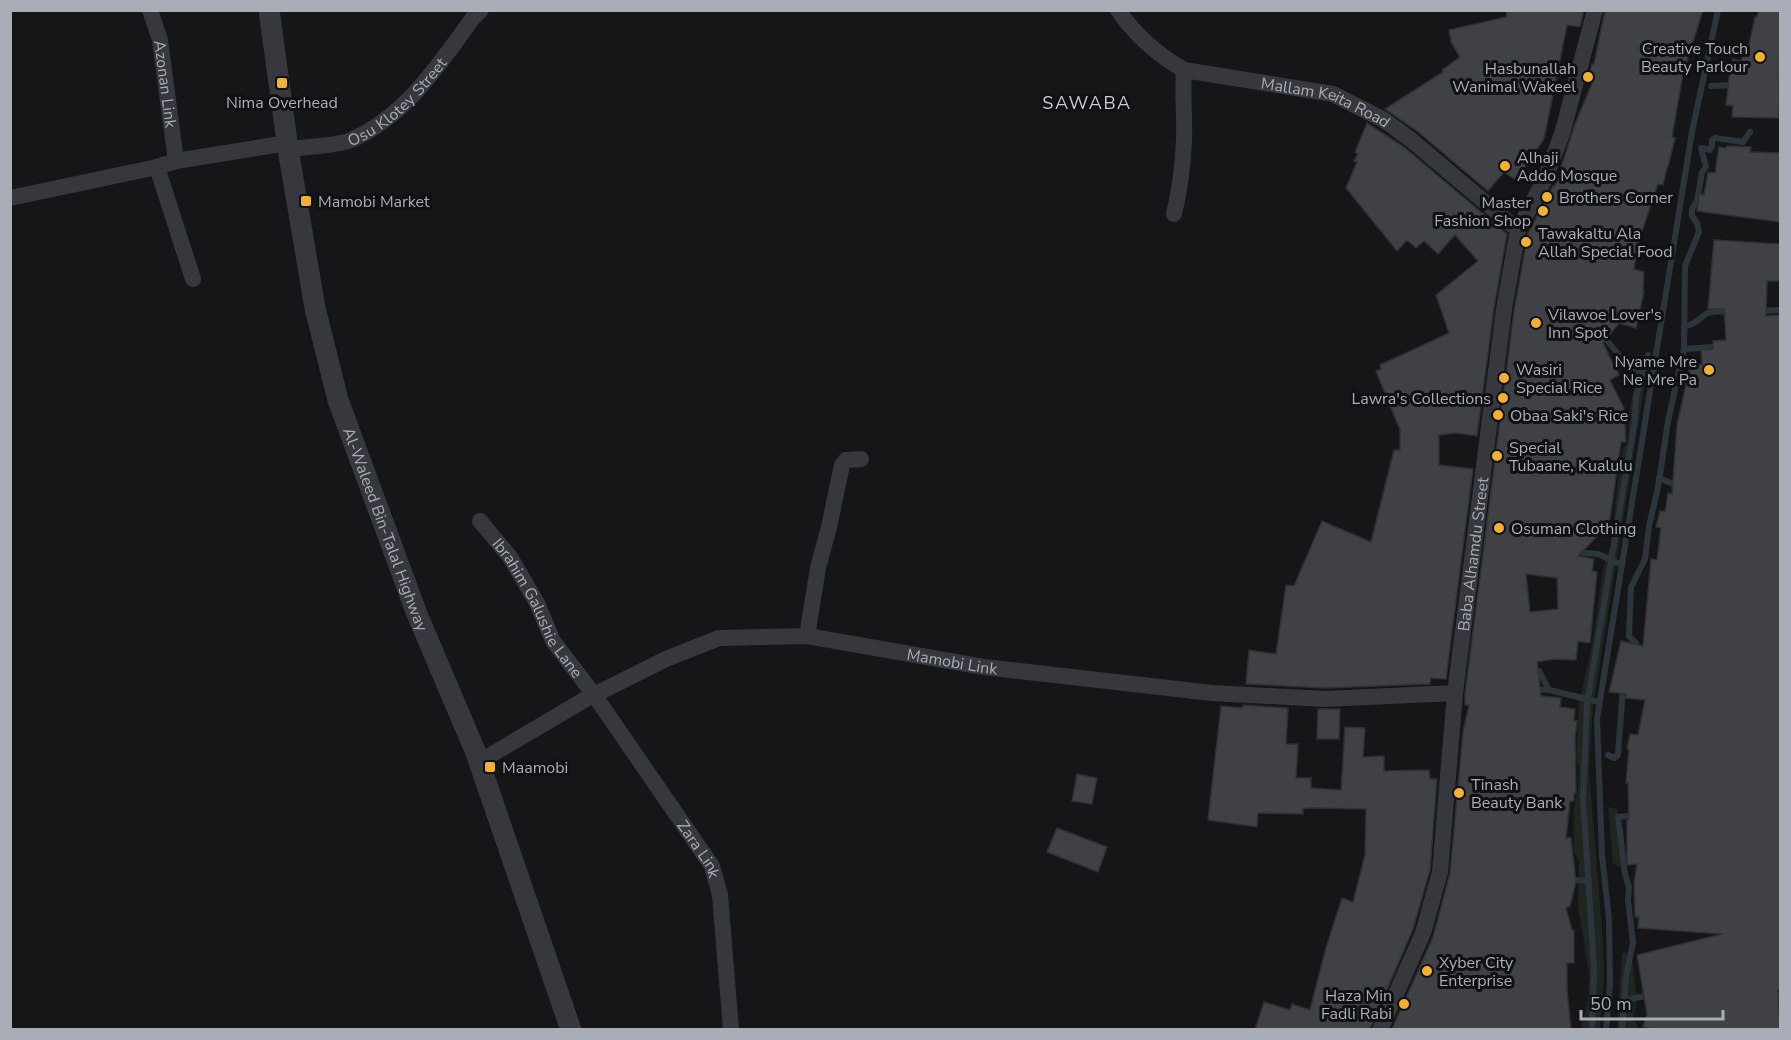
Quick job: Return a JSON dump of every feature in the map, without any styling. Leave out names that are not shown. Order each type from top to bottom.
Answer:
[{"type":"street","name":"Azonan Link","points":[[150,10],[159,40],[176,161]]},
{"type":"street","name":"Al-Waleed Bin-Talal Highway","points":[[269,10],[288,146],[315,308],[338,400],[417,614],[479,762],[571,1029]]},
{"type":"street","name":"Osu Klotey Street","points":[[10,198],[176,161],[288,146],[350,141],[383,122],[418,92],[481,10]]},
{"type":"street","name":"Mallam Keita Road","points":[[1118,10],[1130,27],[1158,53],[1184,70],[1333,94],[1384,120],[1518,230]]},
{"type":"street","name":"Baba Alhamdu Street","points":[[1380,1029],[1423,933],[1440,872],[1455,693],[1505,300],[1518,230],[1544,181],[1562,134],[1595,10]]},
{"type":"street","points":[[1174,214],[1180,189],[1184,139],[1182,94],[1184,70]]},
{"type":"street","points":[[157,167],[193,279]]},
{"type":"street","points":[[807,636],[818,568],[842,465],[846,460],[861,459]]},
{"type":"street","name":"Ibrahim Galushie Lane","points":[[480,521],[510,557],[537,603],[553,641],[595,696]]},
{"type":"street","name":"Mamobi Link","points":[[479,762],[554,717],[666,659],[719,638],[807,636],[984,667],[1212,693],[1324,699],[1455,693]]},
{"type":"street","name":"Zara Link","points":[[595,696],[712,866],[720,896],[731,1029]]},
{"type":"shaded area","points":[[1637,375],[1645,382],[1593,707],[1589,770],[1603,941],[1604,976],[1600,1029],[1581,1029],[1588,1001],[1589,973],[1578,906],[1579,861],[1574,853],[1574,809],[1579,766],[1576,761],[1579,704],[1592,646],[1604,564],[1611,544],[1619,470],[1623,448],[1628,444],[1629,413]]},
{"type":"shaded area","points":[[1608,807],[1617,809],[1623,828],[1626,861],[1620,868],[1613,863]]},
{"type":"shaded area","points":[[1631,952],[1637,997],[1634,1016],[1638,1029],[1617,1029],[1622,953]]},
{"type":"building","points":[[1507,10],[1584,10],[1580,27],[1567,25],[1544,139],[1516,180],[1504,172],[1488,191],[1417,131],[1385,109],[1443,72],[1442,70],[1460,57],[1451,42],[1449,30],[1506,17]]},
{"type":"building","points":[[1605,10],[1703,10],[1683,74],[1672,137],[1675,138],[1663,185],[1658,184],[1639,240],[1634,269],[1644,272],[1644,292],[1636,328],[1619,323],[1603,343],[1619,375],[1610,380],[1624,408],[1626,442],[1621,442],[1610,519],[1607,526],[1578,556],[1594,559],[1592,571],[1597,572],[1590,643],[1578,641],[1576,660],[1554,659],[1537,662],[1541,696],[1561,698],[1560,707],[1575,709],[1574,721],[1577,721],[1576,793],[1574,793],[1574,801],[1570,801],[1566,838],[1571,838],[1576,882],[1570,906],[1566,908],[1572,930],[1574,930],[1574,963],[1567,963],[1571,1029],[1392,1029],[1433,937],[1450,873],[1463,732],[1469,705],[1465,705],[1465,694],[1514,311],[1528,233],[1555,186],[1575,124],[1593,81],[1588,78],[1592,64],[1594,64]],"holes":[[[1526,574],[1557,578],[1558,609],[1530,612]]]},
{"type":"building","points":[[1759,10],[1780,10],[1779,118],[1732,117],[1733,106],[1726,105],[1733,59],[1741,61],[1743,55],[1747,55],[1755,17]]},
{"type":"building","points":[[1367,123],[1404,147],[1507,234],[1494,308],[1477,436],[1455,433],[1439,435],[1439,465],[1473,469],[1446,679],[1431,678],[1430,684],[1324,688],[1246,684],[1249,650],[1276,654],[1286,585],[1294,586],[1322,521],[1371,542],[1394,450],[1400,450],[1400,430],[1376,371],[1381,369],[1380,365],[1449,333],[1436,295],[1478,261],[1455,235],[1438,254],[1424,241],[1416,248],[1407,240],[1397,251],[1346,188],[1357,162],[1354,161],[1358,154],[1355,152]]},
{"type":"building","points":[[1727,146],[1751,147],[1750,152],[1780,153],[1780,222],[1697,211],[1699,194],[1704,195],[1708,172],[1715,173],[1719,147],[1726,148]]},
{"type":"building","points":[[1714,240],[1780,244],[1780,281],[1767,281],[1766,316],[1780,315],[1780,990],[1778,990],[1780,1029],[1652,1029],[1643,1027],[1647,1014],[1637,955],[1722,934],[1638,928],[1639,917],[1635,917],[1634,883],[1637,864],[1627,865],[1627,819],[1629,819],[1628,783],[1626,783],[1629,749],[1627,749],[1630,734],[1638,735],[1645,700],[1625,698],[1626,694],[1609,692],[1621,641],[1643,646],[1651,559],[1657,560],[1661,528],[1656,527],[1660,511],[1665,512],[1668,493],[1672,494],[1677,425],[1691,362],[1702,365],[1701,350],[1713,349],[1713,341],[1726,340],[1724,309],[1708,309]]},
{"type":"building","points":[[1243,705],[1288,708],[1286,744],[1298,744],[1296,778],[1311,778],[1311,788],[1341,790],[1345,727],[1365,728],[1363,757],[1384,756],[1384,771],[1429,770],[1430,779],[1437,779],[1430,870],[1413,929],[1370,1029],[1255,1029],[1264,1002],[1290,1010],[1292,1004],[1310,1010],[1342,898],[1353,902],[1365,855],[1366,809],[1310,808],[1303,809],[1303,814],[1258,813],[1257,827],[1208,820],[1221,706],[1243,708]]},
{"type":"building","points":[[1318,709],[1340,709],[1339,739],[1317,739]]},
{"type":"building","points":[[1077,774],[1097,778],[1092,804],[1072,801]]},
{"type":"building","points":[[1057,828],[1107,847],[1098,872],[1047,852]]},
{"type":"waterway","points":[[1606,1030],[1610,984],[1609,919],[1602,855],[1597,719],[1692,132],[1718,10]]},
{"type":"waterway","points":[[1711,86],[1735,85]]},
{"type":"waterway","points":[[1633,651],[1636,643],[1629,636],[1631,587],[1645,559],[1668,421],[1684,349],[1685,266],[1699,232],[1692,216],[1692,209],[1697,201],[1702,172],[1706,167],[1701,148],[1710,150],[1712,140],[1715,138],[1743,142],[1750,132]]},
{"type":"waterway","points":[[1761,311],[1778,310]]},
{"type":"waterway","points":[[1684,327],[1709,313],[1732,312]]},
{"type":"waterway","points":[[1602,334],[1621,358],[1645,377]]},
{"type":"waterway","points":[[1684,349],[1714,347]]},
{"type":"waterway","points":[[1592,1030],[1594,968],[1583,798],[1587,704],[1635,419],[1636,397],[1648,355]]},
{"type":"waterway","points":[[1659,478],[1680,487]]},
{"type":"waterway","points":[[1574,552],[1598,554],[1622,565]]},
{"type":"waterway","points":[[1539,671],[1549,690]]},
{"type":"waterway","points":[[1608,755],[1614,758],[1618,755],[1623,687]]},
{"type":"waterway","points":[[1533,689],[1549,690],[1599,702]]},
{"type":"waterway","points":[[1622,1030],[1626,976],[1633,943],[1628,900],[1629,887],[1625,874],[1618,817],[1636,815]]},
{"type":"waterway","points":[[1570,880],[1589,881]]},
{"type":"waterway","points":[[1625,1000],[1650,995]]},
{"type":"place","name":"Creative Touch Beauty Parlour","points":[[1760,57]]},
{"type":"place","name":"Hasbunallah Wanimal Wakeel","points":[[1588,77]]},
{"type":"place","name":"Nima Overhead","points":[[282,83]]},
{"type":"place","name":"Alhaji Addo Mosque","points":[[1505,166]]},
{"type":"place","name":"Brothers Corner","points":[[1547,197]]},
{"type":"place","name":"Mamobi Market","points":[[306,201]]},
{"type":"place","name":"Master Fashion Shop","points":[[1543,211]]},
{"type":"place","name":"Tawakaltu Ala Allah Special Food","points":[[1526,242]]},
{"type":"place","name":"Vilawoe Lover's Inn Spot","points":[[1536,323]]},
{"type":"place","name":"Nyame Mre Ne Mre Pa","points":[[1709,370]]},
{"type":"place","name":"Wasiri Special Rice","points":[[1504,378]]},
{"type":"place","name":"Lawra's Collections","points":[[1503,398]]},
{"type":"place","name":"Obaa Saki's Rice","points":[[1498,415]]},
{"type":"place","name":"Special Tubaane, Kualulu","points":[[1497,456]]},
{"type":"place","name":"Osuman Clothing","points":[[1499,528]]},
{"type":"place","name":"Maamobi","points":[[490,767]]},
{"type":"place","name":"Tinash Beauty Bank","points":[[1459,793]]},
{"type":"place","name":"Xyber City Enterprise","points":[[1427,971]]},
{"type":"place","name":"Haza Min Fadli Rabi","points":[[1404,1004]]},
{"type":"district","name":"SAWABA","points":[[1087,103]]}]
